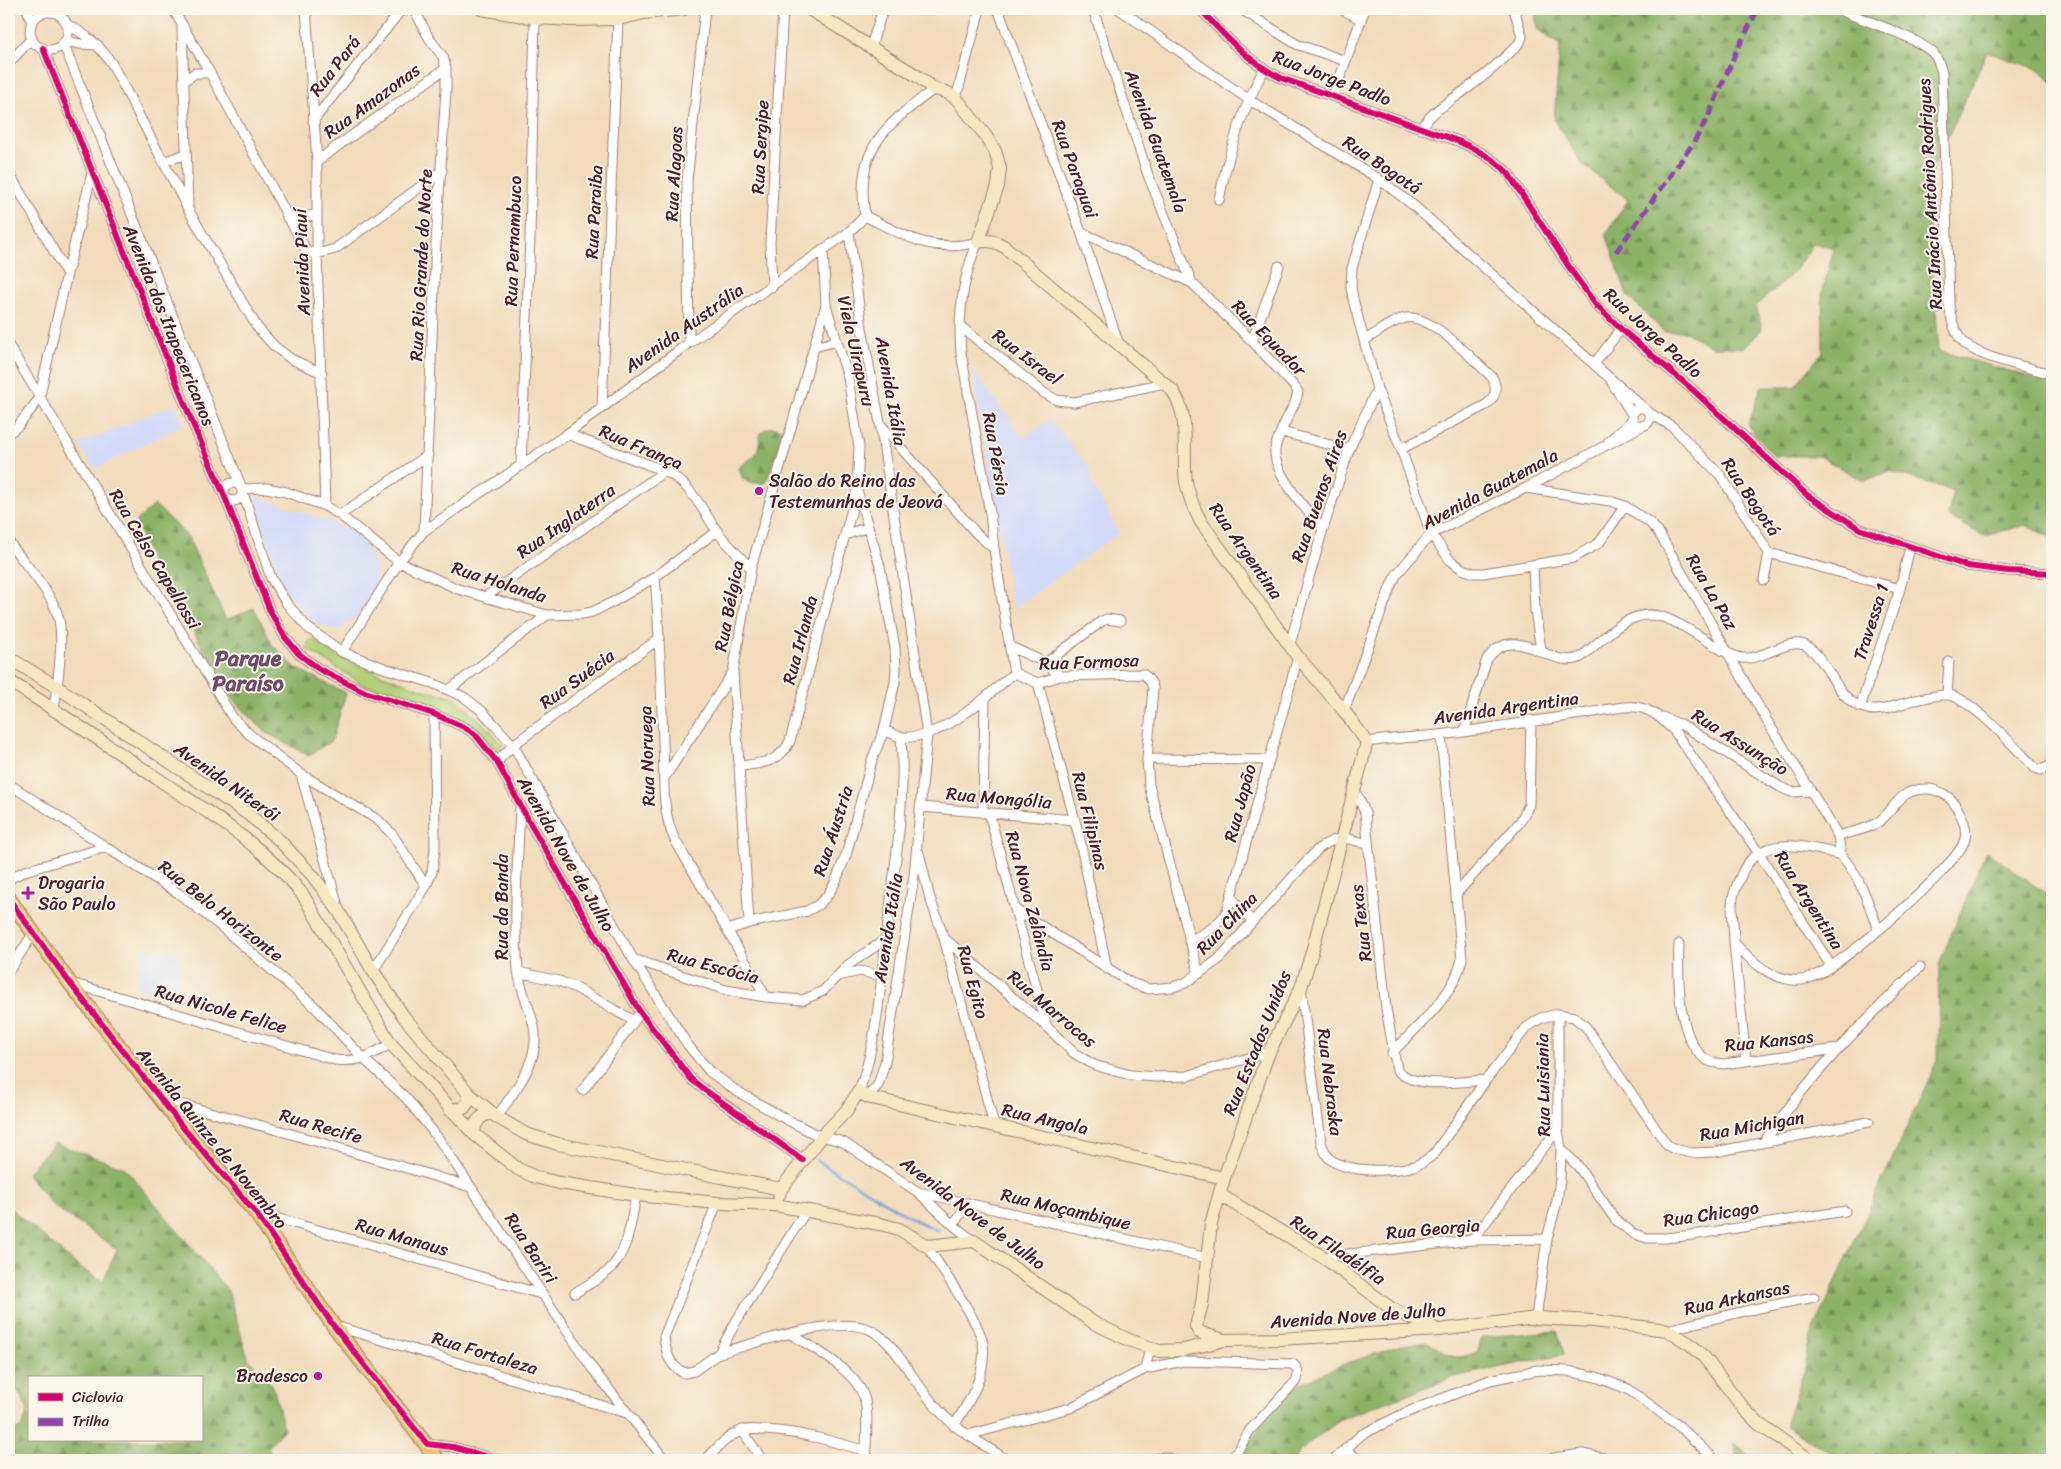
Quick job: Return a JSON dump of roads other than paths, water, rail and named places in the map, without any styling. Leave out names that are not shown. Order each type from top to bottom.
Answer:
[{"type":"main road","points":[[481,9],[535,18],[569,16],[618,19],[638,11],[684,9]]},
{"type":"main road","points":[[569,16],[592,9]]},
{"type":"main road","points":[[809,9],[918,76],[934,89],[946,92],[956,98],[985,135],[995,152],[1000,168],[998,186],[978,242]]},
{"type":"main road","name":"Rua Argentina","points":[[978,242],[990,240],[1005,247],[1165,383],[1178,399],[1182,412],[1186,480],[1193,506],[1207,531],[1298,657],[1344,711],[1367,742]]},
{"type":"main road","name":"Avenida Niterói","points":[[9,658],[57,687],[248,814],[279,840],[313,876],[338,910],[373,971],[404,1017],[470,1095],[495,1115],[526,1134],[558,1144],[781,1189]]},
{"type":"main road","name":"Avenida Niterói","points":[[9,681],[54,709],[262,851],[286,873],[303,895],[391,1044],[474,1134],[518,1169],[535,1177],[636,1195],[717,1203],[775,1205],[899,1228],[927,1246]]},
{"type":"main road","name":"Rua Estados Unidos","points":[[1225,1340],[1199,1332],[1196,1326],[1202,1304],[1212,1224],[1224,1178],[1269,1052],[1301,988],[1344,837],[1367,742]]},
{"type":"main road","points":[[184,797],[196,781]]},
{"type":"main road","name":"Avenida Quinze de Novembro","points":[[9,899],[69,982],[161,1099],[255,1212],[333,1325],[438,1460]]},
{"type":"main road","name":"Avenida Itália","points":[[775,1205],[781,1189],[823,1135],[863,1094]]},
{"type":"main road","name":"Rua Angola","points":[[863,1094],[1224,1178]]},
{"type":"main road","points":[[450,1110],[464,1108],[470,1095]]},
{"type":"main road","points":[[474,1134],[474,1125],[478,1119],[484,1115],[495,1115]]},
{"type":"main road","name":"Rua Filadélfia","points":[[1220,1195],[1323,1257],[1392,1309],[1439,1330]]},
{"type":"main road","points":[[927,1246],[974,1241]]},
{"type":"main road","name":"Avenida Nove de Julho","points":[[974,1241],[1094,1323],[1150,1348],[1183,1356],[1225,1340],[1240,1341],[1439,1330],[1536,1318],[1594,1321],[1667,1330],[1690,1344],[1704,1357],[1745,1410],[1759,1424],[1810,1460]]},
{"type":"main road","points":[[1385,1333],[1392,1325],[1394,1319],[1392,1309]]},
{"type":"street","points":[[27,9],[32,23],[32,38],[43,48],[54,49],[64,42],[68,25]]},
{"type":"street","points":[[173,9],[307,252],[317,254],[335,249],[442,171]]},
{"type":"street","name":"Rua Pará","points":[[313,121],[402,9]]},
{"type":"street","name":"Rua Rio Grande do Norte","points":[[415,9],[429,38],[443,58],[446,68],[442,171],[436,242],[424,531]]},
{"type":"street","points":[[618,19],[628,9]]},
{"type":"street","name":"Rua Alagoas","points":[[689,342],[687,181],[704,9]]},
{"type":"street","name":"Rua Sergipe","points":[[772,287],[770,243],[783,9]]},
{"type":"street","points":[[871,46],[883,9]]},
{"type":"street","points":[[956,98],[980,9]]},
{"type":"street","name":"Rua Paraguai","points":[[998,9],[1081,232],[1118,342]]},
{"type":"street","name":"Avenida Guatemala","points":[[1093,9],[1148,176],[1192,283]]},
{"type":"street","name":"Rua Bogotá","points":[[1119,9],[1248,99],[1379,179],[1414,206],[1646,410],[1673,427],[1721,476],[1769,553],[1900,589]]},
{"type":"street","name":"Rua Jorge Padlo","points":[[1200,9],[1244,55],[1264,70],[1458,141],[1484,153],[1497,162],[1513,180],[1596,304],[1621,329],[1693,390],[1807,495],[1860,529],[1967,566],[2008,571],[2052,572]]},
{"type":"street","points":[[1241,9],[1296,44],[1346,60]]},
{"type":"street","points":[[1341,9],[1360,19]]},
{"type":"street","points":[[1333,96],[1365,9]]},
{"type":"street","points":[[1421,129],[1426,120],[1439,107],[1464,91],[1520,42],[1522,36],[1514,9]]},
{"type":"street","name":"Rua Inácio Antônio Rodrigues","points":[[1837,9],[1908,38],[1933,54],[1940,65],[1942,72],[1949,304],[1956,330],[1964,343],[1976,352],[2052,374]]},
{"type":"street","points":[[32,23],[45,10],[57,13],[62,16],[68,25],[86,35],[98,45],[112,64],[188,210],[257,327],[274,346],[292,359],[322,373]]},
{"type":"street","name":"Avenida Piauí","points":[[307,12],[317,161],[317,254],[325,506]]},
{"type":"street","name":"Rua Pernambuco","points":[[521,466],[530,238],[535,18]]},
{"type":"street","name":"Rua Paraiba","points":[[602,407],[618,19]]},
{"type":"street","points":[[182,26],[188,210]]},
{"type":"street","points":[[9,63],[32,38]]},
{"type":"street","points":[[64,42],[98,45]]},
{"type":"street","name":"Avenida dos Itapecericanos","points":[[64,42],[242,490],[271,578],[287,604],[308,628],[342,652]]},
{"type":"street","name":"Avenida dos Itapecericanos","points":[[43,48],[270,611]]},
{"type":"street","name":"Rua Amazonas","points":[[317,161],[446,68]]},
{"type":"street","points":[[1219,200],[1227,162],[1248,99],[1264,70]]},
{"type":"street","points":[[184,81],[195,74],[210,73]]},
{"type":"street","points":[[934,89],[889,125],[879,137],[870,153],[865,168],[863,185],[865,216],[914,240],[929,244],[945,247],[978,242]]},
{"type":"street","points":[[163,162],[186,154]]},
{"type":"street","points":[[9,173],[67,274]]},
{"type":"street","points":[[9,433],[18,426],[39,399],[92,173]]},
{"type":"street","points":[[1379,179],[1352,268],[1351,277],[1354,303],[1377,390],[1431,534],[1450,560],[1462,570],[1474,573],[1573,558],[1599,543],[1625,506]]},
{"type":"street","points":[[287,218],[317,215]]},
{"type":"street","name":"Avenida Austrália","points":[[342,652],[399,562],[424,531],[568,434],[689,342],[772,287],[849,232],[865,216]]},
{"type":"street","name":"Avenida Itália","points":[[849,232],[862,328],[880,423],[927,734],[918,848],[885,1062],[878,1084],[863,1094]]},
{"type":"street","name":"Rua Equador","points":[[1081,232],[1192,283],[1252,340],[1294,386],[1298,392],[1275,450],[1276,460],[1294,494],[1323,529]]},
{"type":"street","name":"Rua Pérsia","points":[[978,242],[970,259],[966,277],[960,326],[960,353],[988,495],[994,549],[1014,673]]},
{"type":"street","name":"Viela Uirapuru","points":[[823,249],[826,305],[848,378],[859,447],[857,490]]},
{"type":"street","points":[[1252,340],[1279,266]]},
{"type":"street","name":"Rua Bélgica","points":[[749,922],[741,766],[733,672],[751,568],[826,305]]},
{"type":"street","points":[[1365,340],[1396,321],[1416,318],[1427,322],[1443,334],[1492,377],[1495,384],[1496,393],[1486,405],[1401,450]]},
{"type":"street","name":"Rua Israel","points":[[960,326],[1044,393],[1057,400],[1074,402],[1165,383]]},
{"type":"street","points":[[1594,364],[1621,329]]},
{"type":"street","points":[[814,347],[837,341]]},
{"type":"street","name":"Rua Celso Capellossi","points":[[9,346],[39,399],[229,712],[249,734],[301,774],[378,820],[392,834],[426,886]]},
{"type":"street","name":"Rua Bogotá","points":[[1606,374],[1633,417]]},
{"type":"street","name":"Rua Buenos Aires","points":[[1290,644],[1323,529],[1349,450],[1377,390]]},
{"type":"street","points":[[1645,424],[1650,418],[1646,410],[1638,409],[1633,417],[1636,424],[1673,427]]},
{"type":"street","name":"Avenida Guatemala","points":[[1604,445],[1633,417]]},
{"type":"street","points":[[880,423],[976,532],[994,549]]},
{"type":"street","name":"Avenida Guatemala","points":[[1344,711],[1392,583],[1431,534],[1526,488],[1645,424]]},
{"type":"street","points":[[1282,432],[1349,450]]},
{"type":"street","name":"Rua França","points":[[568,434],[665,471],[678,478],[691,492],[718,531],[751,568]]},
{"type":"street","points":[[340,515],[428,455]]},
{"type":"street","name":"Rua Inglaterra","points":[[485,597],[665,471]]},
{"type":"street","points":[[236,483],[242,490],[240,499],[234,502],[228,500],[224,495],[224,490],[228,485],[236,483]]},
{"type":"street","name":"Rua Holanda","points":[[242,490],[267,488],[286,492],[325,506],[340,515],[399,562],[458,589],[547,615],[592,612],[613,602],[654,578],[718,531]]},
{"type":"street","name":"Rua La Paz","points":[[1526,488],[1610,501],[1625,506],[1649,522],[1659,533],[1767,721],[1811,791]]},
{"type":"street","points":[[857,490],[880,566],[896,660],[895,682],[884,730],[901,737],[927,734]]},
{"type":"street","name":"Rua Irlanda","points":[[741,766],[772,760],[784,752],[790,741],[857,490]]},
{"type":"street","points":[[845,535],[868,527]]},
{"type":"street","points":[[9,542],[51,601],[58,616],[60,631],[54,709]]},
{"type":"street","name":"Travessa 1","points":[[1860,707],[1900,589],[1910,547]]},
{"type":"street","points":[[1764,580],[1769,553]]},
{"type":"street","points":[[1533,565],[1535,610],[1541,650]]},
{"type":"street","name":"Rua Noruega","points":[[654,578],[660,638],[665,777],[664,803],[670,830],[766,997]]},
{"type":"street","name":"Avenida Nove de Julho","points":[[270,611],[285,637],[300,654],[319,668],[365,692],[434,714],[475,734],[497,762],[640,1012],[691,1079],[750,1124],[804,1160]]},
{"type":"street","points":[[1464,732],[1487,659],[1493,651],[1501,646],[1512,644],[1541,650],[1564,661],[1573,661],[1581,657],[1622,622],[1638,616],[1652,614],[1679,625],[1728,653],[1745,659],[1797,643],[1807,646],[1816,655],[1844,696],[1860,707],[1875,710],[1948,695],[1957,698],[1974,709],[2035,768],[2041,770],[2052,765]]},
{"type":"street","points":[[450,690],[547,615]]},
{"type":"street","points":[[1046,663],[1102,621],[1107,619],[1120,622]]},
{"type":"street","name":"Rua Suécia","points":[[497,762],[512,746],[660,638]]},
{"type":"street","points":[[1011,646],[1046,663],[1060,676]]},
{"type":"street","name":"Avenida Nove de Julho","points":[[342,652],[450,690],[482,711],[512,746],[633,959],[687,1044],[709,1071],[735,1090],[804,1129],[842,1142],[918,1192],[953,1225],[974,1241]]},
{"type":"street","name":"Rua Japão","points":[[1189,941],[1208,931],[1221,920],[1231,897],[1298,657]]},
{"type":"street","points":[[1948,695],[1949,662]]},
{"type":"street","points":[[665,777],[733,672]]},
{"type":"street","name":"Rua Formosa","points":[[927,734],[955,719],[985,698],[1014,673],[1038,683],[1060,676],[1142,674],[1146,676],[1152,682],[1147,760],[1149,785],[1199,974]]},
{"type":"street","name":"Rua Filipinas","points":[[1038,683],[1075,820],[1107,969]]},
{"type":"street","name":"Rua Nova Zelândia","points":[[985,698],[986,813],[1016,910],[1047,1027]]},
{"type":"street","name":"Avenida Argentina","points":[[1367,742],[1464,732],[1531,720],[1620,708],[1636,708],[1659,716]]},
{"type":"street","points":[[373,971],[426,886],[432,872],[435,849],[434,714]]},
{"type":"street","name":"Rua Assunção","points":[[1659,716],[1684,726],[1780,787],[1792,792],[1811,791]]},
{"type":"street","name":"Rua Argentina","points":[[1659,716],[1675,732],[1758,852],[1831,966]]},
{"type":"street","points":[[1457,894],[1520,822],[1529,805],[1531,720]]},
{"type":"street","name":"Rua Áustria","points":[[728,930],[749,922],[807,911],[818,905],[828,896],[846,855],[872,760],[884,730]]},
{"type":"street","points":[[1441,735],[1462,959],[1460,970],[1444,996],[1392,1053],[1397,1070],[1402,1076],[1412,1080],[1431,1083],[1486,1080]]},
{"type":"street","name":"Avenida Itália","points":[[863,1094],[882,976],[903,789],[901,737]]},
{"type":"street","points":[[1147,760],[1268,760]]},
{"type":"street","points":[[301,774],[338,910]]},
{"type":"street","name":"Rua Belo Horizonte","points":[[9,784],[178,893],[219,925],[314,1006],[363,1058]]},
{"type":"street","points":[[1734,943],[1763,970],[1778,977],[1803,980],[1813,977],[1831,966],[1897,915],[1952,860],[1965,840],[1966,832],[1961,815],[1953,801],[1935,790],[1920,789],[1907,793],[1895,802],[1880,822],[1838,836]]},
{"type":"street","points":[[1811,791],[1838,836],[1841,855],[1855,872],[1866,894],[1878,930]]},
{"type":"street","name":"Rua Texas","points":[[1355,792],[1364,813],[1392,1053]]},
{"type":"street","name":"Rua da Banda","points":[[495,1115],[529,1067],[536,1038],[535,1025],[518,972],[516,905],[520,805]]},
{"type":"street","name":"Rua Mongólia","points":[[921,808],[1075,820]]},
{"type":"street","points":[[1344,837],[1367,844]]},
{"type":"street","name":"Rua China","points":[[1016,910],[1131,983],[1149,990],[1173,988],[1199,974],[1218,960],[1318,849],[1329,841],[1344,837]]},
{"type":"street","points":[[1746,1061],[1734,943],[1732,902],[1742,870],[1758,852],[1776,846],[1799,846],[1841,855]]},
{"type":"street","points":[[9,879],[25,871],[106,847]]},
{"type":"street","name":"Rua Egito","points":[[918,848],[929,895],[944,938],[994,1125]]},
{"type":"street","points":[[1231,897],[1252,921]]},
{"type":"street","points":[[9,971],[33,934]]},
{"type":"street","name":"Rua Marrocos","points":[[944,938],[1047,1027],[1074,1053],[1094,1064],[1130,1075],[1156,1077],[1187,1076],[1269,1052]]},
{"type":"street","name":"Rua Escócia","points":[[633,959],[711,986],[766,997],[803,1000],[823,991],[848,965],[886,939]]},
{"type":"street","name":"Rua Kansas","points":[[1679,944],[1679,993],[1684,1022],[1692,1042],[1699,1052],[1711,1062],[1723,1064],[1838,1050]]},
{"type":"street","points":[[1764,1142],[1812,1078],[1920,968]]},
{"type":"street","points":[[837,976],[860,971],[882,976]]},
{"type":"street","points":[[518,972],[559,981],[576,988],[634,1021]]},
{"type":"street","name":"Rua Nicole Felice","points":[[69,982],[335,1060],[352,1062],[363,1058]]},
{"type":"street","name":"Rua Nebraska","points":[[1301,988],[1321,1142],[1327,1155],[1344,1166],[1386,1170],[1414,1166],[1426,1161],[1434,1154],[1486,1080]]},
{"type":"street","points":[[583,1090],[640,1012]]},
{"type":"street","name":"Rua Luisiania","points":[[1486,1080],[1526,1028],[1541,1018],[1558,1014],[1558,1129],[1561,1149],[1557,1201],[1547,1239],[1536,1318]]},
{"type":"street","name":"Rua Michigan","points":[[1558,1014],[1574,1017],[1586,1028],[1667,1146],[1691,1153],[1715,1152],[1869,1122]]},
{"type":"street","points":[[363,1058],[391,1044]]},
{"type":"street","name":"Rua Bariri","points":[[363,1058],[391,1082],[414,1107],[507,1239],[541,1294],[592,1368],[665,1460]]},
{"type":"street","name":"Rua Recife","points":[[161,1099],[280,1131],[471,1187]]},
{"type":"street","points":[[1472,1240],[1558,1129]]},
{"type":"street","name":"Rua Chicago","points":[[1561,1149],[1578,1166],[1614,1219],[1632,1233],[1647,1238],[1692,1236],[1845,1211]]},
{"type":"street","name":"Rua Moçambique","points":[[918,1192],[1208,1258]]},
{"type":"street","points":[[575,1293],[608,1272],[622,1252],[628,1238],[636,1195]]},
{"type":"street","points":[[717,1203],[664,1336],[666,1352],[676,1369],[684,1373],[694,1371],[719,1353],[791,1334],[846,1324],[859,1325],[872,1330],[893,1349],[930,1400],[954,1426],[1007,1460]]},
{"type":"street","points":[[953,1225],[968,1203]]},
{"type":"street","points":[[719,1353],[737,1320],[806,1211]]},
{"type":"street","name":"Rua Manaus","points":[[255,1212],[541,1294]]},
{"type":"street","name":"Rua Georgia","points":[[1323,1257],[1472,1240],[1547,1239]]},
{"type":"street","points":[[927,1246],[976,1324],[983,1344],[983,1358],[974,1392],[954,1426]]},
{"type":"street","name":"Rua Arkansas","points":[[1667,1330],[1749,1310],[1814,1298]]},
{"type":"street","name":"Rua Fortaleza","points":[[333,1325],[627,1413]]},
{"type":"street","points":[[706,1460],[719,1446],[742,1430],[785,1431],[826,1439],[867,1456],[867,1411],[864,1396],[858,1384],[834,1363],[791,1334]]},
{"type":"street","points":[[1145,1370],[1150,1348]]},
{"type":"street","points":[[968,1435],[1070,1408],[1145,1370],[1183,1356],[1293,1364],[1299,1374],[1297,1380],[1250,1430],[1232,1460]]},
{"type":"street","points":[[1334,1460],[1361,1435],[1381,1424],[1490,1380],[1538,1370],[1561,1371],[1596,1377],[1628,1389],[1672,1421],[1712,1457]]},
{"type":"street","points":[[742,1430],[762,1460]]},
{"type":"street","points":[[427,1444],[453,1447],[498,1460]]},
{"type":"street","points":[[1345,1449],[1359,1460]]},
{"type":"street","points":[[1540,1460],[1582,1454],[1614,1460]]},
{"type":"street","points":[[1152,1460],[1164,1457],[1174,1460]]},
{"type":"waterway","points":[[816,1160],[911,1218],[939,1231]]},
{"type":"place","name":"Salão do Reino das Testemunhas de Jeová","points":[[759,491]]},
{"type":"place","name":"Drogaria São Paulo","points":[[28,893]]},
{"type":"place","name":"Bradesco","points":[[318,1376]]},
{"type":"district","name":"Parque Paraíso","points":[[248,670]]}]
